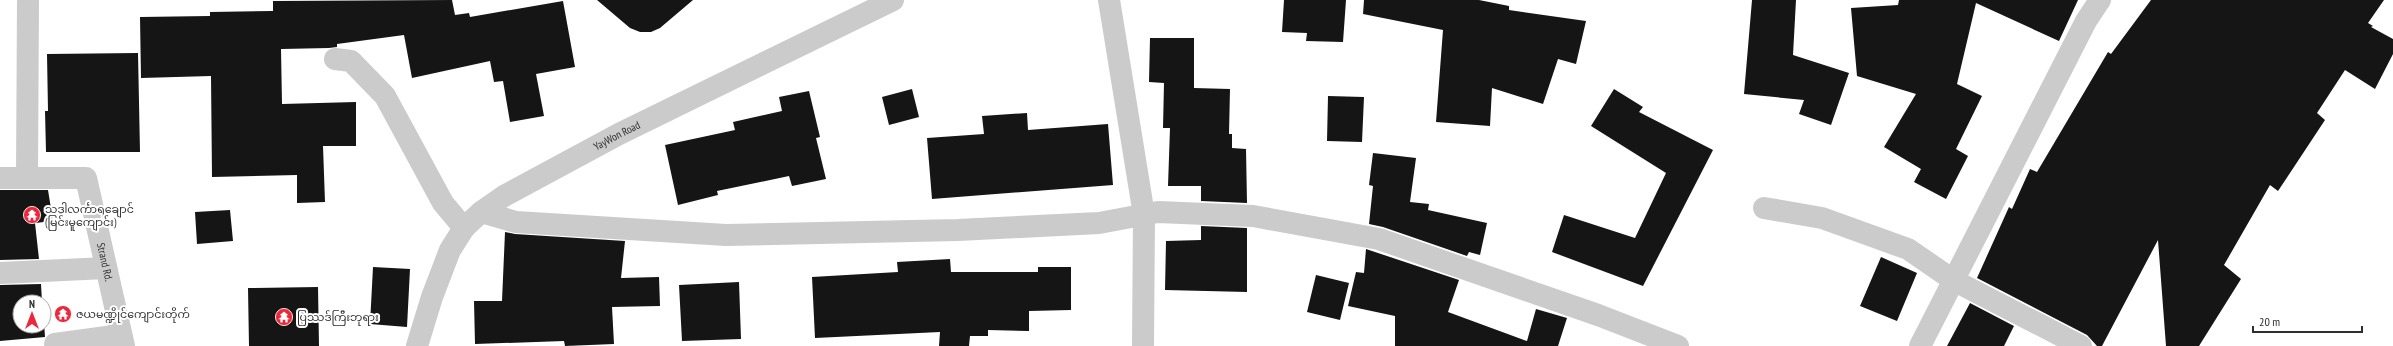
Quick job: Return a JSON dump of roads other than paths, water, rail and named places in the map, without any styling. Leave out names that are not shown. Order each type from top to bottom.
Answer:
[{"type":"street","points":[[0,178],[27,178],[28,0]]},
{"type":"street","points":[[1109,0],[1144,215],[1143,346]]},
{"type":"street","points":[[1920,346],[2086,21],[2100,0]]},
{"type":"street","name":"YayWon Road","points":[[418,346],[443,266],[464,228],[481,212],[504,196],[619,134],[889,1]]},
{"type":"street","points":[[336,59],[351,61],[385,96],[443,203],[464,228]]},
{"type":"street","name":"Strand Rd.","points":[[27,178],[86,178],[122,340]]},
{"type":"street","points":[[1764,208],[1822,218],[1908,249],[1953,280],[2081,346]]},
{"type":"street","points":[[481,212],[516,222],[726,235],[958,230],[1099,223],[1158,212],[1253,216],[1379,239],[1598,315],[1678,346]]},
{"type":"street","points":[[0,273],[106,268]]},
{"type":"street","points":[[55,344],[122,340]]},
{"type":"place","name":"သဒ္ဓါလင်္ကာရချောင် (မြင်းမူကျောင်း)","points":[[32,215]]},
{"type":"place","name":"ဇယမဏ္ဍိုင်ကျောင်းတိုက်","points":[[63,314]]},
{"type":"place","name":"ပြဿဒ်ကြီးဘုရား","points":[[284,317]]}]
